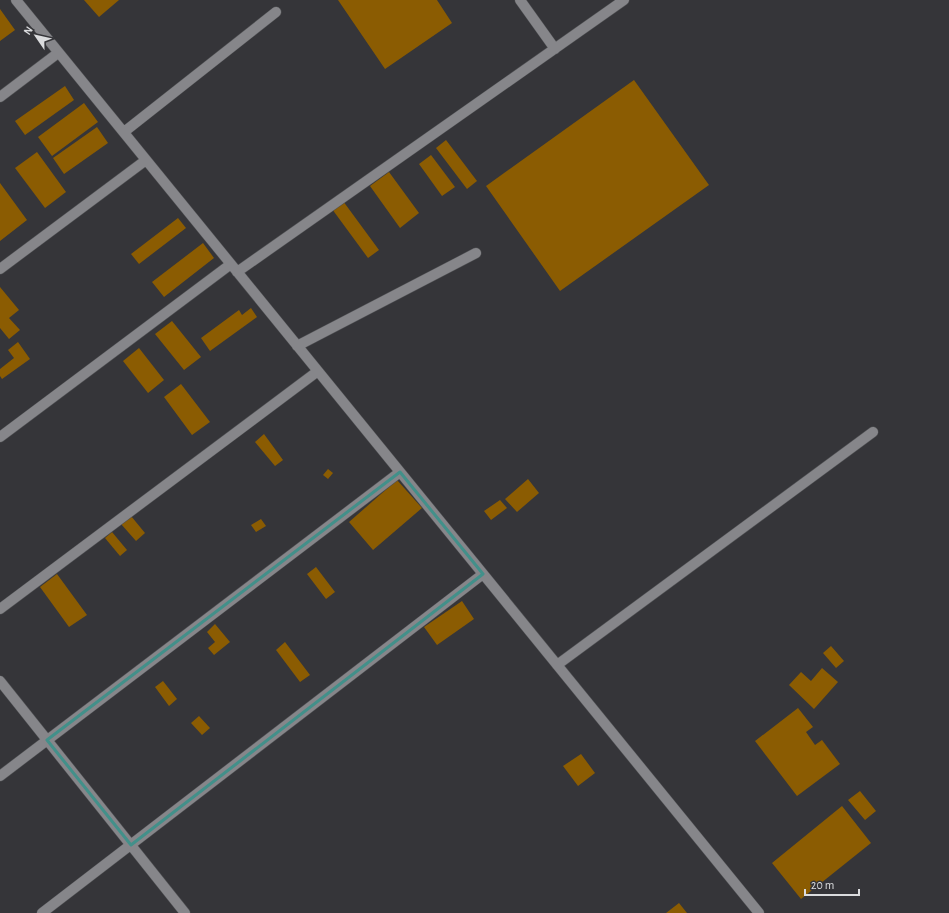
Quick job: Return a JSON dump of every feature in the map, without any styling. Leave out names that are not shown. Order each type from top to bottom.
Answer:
[{"type":"street","points":[[16,0],[759,913]]},
{"type":"street","points":[[520,0],[555,49]]},
{"type":"street","points":[[0,437],[234,268],[555,49],[624,0]]},
{"type":"street","points":[[124,132],[276,12]]},
{"type":"street","points":[[0,97],[58,53]]},
{"type":"street","points":[[0,269],[146,160]]},
{"type":"street","points":[[298,346],[476,253]]},
{"type":"street","points":[[0,609],[318,371]]},
{"type":"street","points":[[557,665],[874,432]]},
{"type":"street","points":[[0,776],[400,472]]},
{"type":"street","points":[[42,913],[483,574]]},
{"type":"street","points":[[0,681],[185,913]]},
{"type":"highlighted area","points":[[400,472],[483,574],[131,845],[47,740]]},
{"type":"building","points":[[84,0],[119,0],[99,17]]},
{"type":"building","points":[[338,0],[437,0],[452,23],[385,69]]},
{"type":"building","points":[[0,9],[15,30],[0,41]]},
{"type":"building","points":[[634,80],[709,185],[560,291],[486,186]]},
{"type":"building","points":[[65,86],[74,100],[25,135],[15,121]]},
{"type":"building","points":[[84,103],[98,122],[52,156],[38,137]]},
{"type":"building","points":[[97,127],[108,143],[64,174],[53,158]]},
{"type":"building","points":[[446,140],[477,181],[467,189],[436,148]]},
{"type":"building","points":[[37,152],[66,192],[45,208],[15,168]]},
{"type":"building","points":[[431,155],[455,187],[442,196],[419,164]]},
{"type":"building","points":[[389,172],[419,213],[400,228],[370,186]]},
{"type":"building","points":[[0,183],[27,220],[0,241]]},
{"type":"building","points":[[343,201],[379,250],[368,258],[332,209]]},
{"type":"building","points":[[178,218],[186,228],[139,264],[131,254]]},
{"type":"building","points":[[203,243],[214,258],[164,297],[152,282]]},
{"type":"building","points":[[0,287],[19,310],[9,318],[20,330],[9,339],[0,328]]},
{"type":"building","points":[[251,308],[257,317],[210,351],[201,338],[239,310],[242,315]]},
{"type":"building","points":[[172,321],[201,357],[184,370],[155,334]]},
{"type":"building","points":[[18,342],[30,359],[2,379],[0,376],[0,369],[14,358],[8,350]]},
{"type":"building","points":[[139,348],[164,380],[148,393],[123,361]]},
{"type":"building","points":[[181,384],[210,422],[192,435],[164,397]]},
{"type":"building","points":[[264,434],[283,460],[275,466],[255,442]]},
{"type":"building","points":[[328,469],[333,473],[328,479],[323,475]]},
{"type":"building","points":[[528,479],[539,493],[517,512],[505,499]]},
{"type":"building","points":[[397,480],[422,508],[373,550],[349,522]]},
{"type":"building","points":[[500,500],[507,508],[491,520],[484,511]]},
{"type":"building","points":[[131,516],[145,533],[136,541],[121,524]]},
{"type":"building","points":[[261,519],[266,526],[256,532],[251,525]]},
{"type":"building","points":[[112,532],[127,550],[120,556],[105,538]]},
{"type":"building","points":[[316,567],[335,592],[326,599],[307,574]]},
{"type":"building","points":[[57,574],[87,615],[69,627],[40,587]]},
{"type":"building","points":[[462,601],[474,619],[437,645],[424,627]]},
{"type":"building","points":[[215,624],[230,642],[214,655],[208,648],[215,642],[207,632]]},
{"type":"building","points":[[285,642],[310,675],[300,682],[276,650]]},
{"type":"building","points":[[831,646],[844,661],[836,668],[823,653]]},
{"type":"building","points":[[822,668],[838,682],[814,709],[789,685],[801,672],[811,681]]},
{"type":"building","points":[[163,681],[177,699],[169,706],[155,687]]},
{"type":"building","points":[[798,708],[813,727],[806,732],[815,745],[822,740],[840,764],[797,796],[755,741]]},
{"type":"building","points":[[199,716],[210,728],[202,735],[191,723]]},
{"type":"building","points":[[581,754],[595,773],[578,786],[563,766]]},
{"type":"building","points":[[860,791],[876,811],[865,820],[848,800]]},
{"type":"building","points":[[842,806],[871,843],[801,899],[772,863]]},
{"type":"building","points":[[679,903],[687,913],[666,913]]}]
